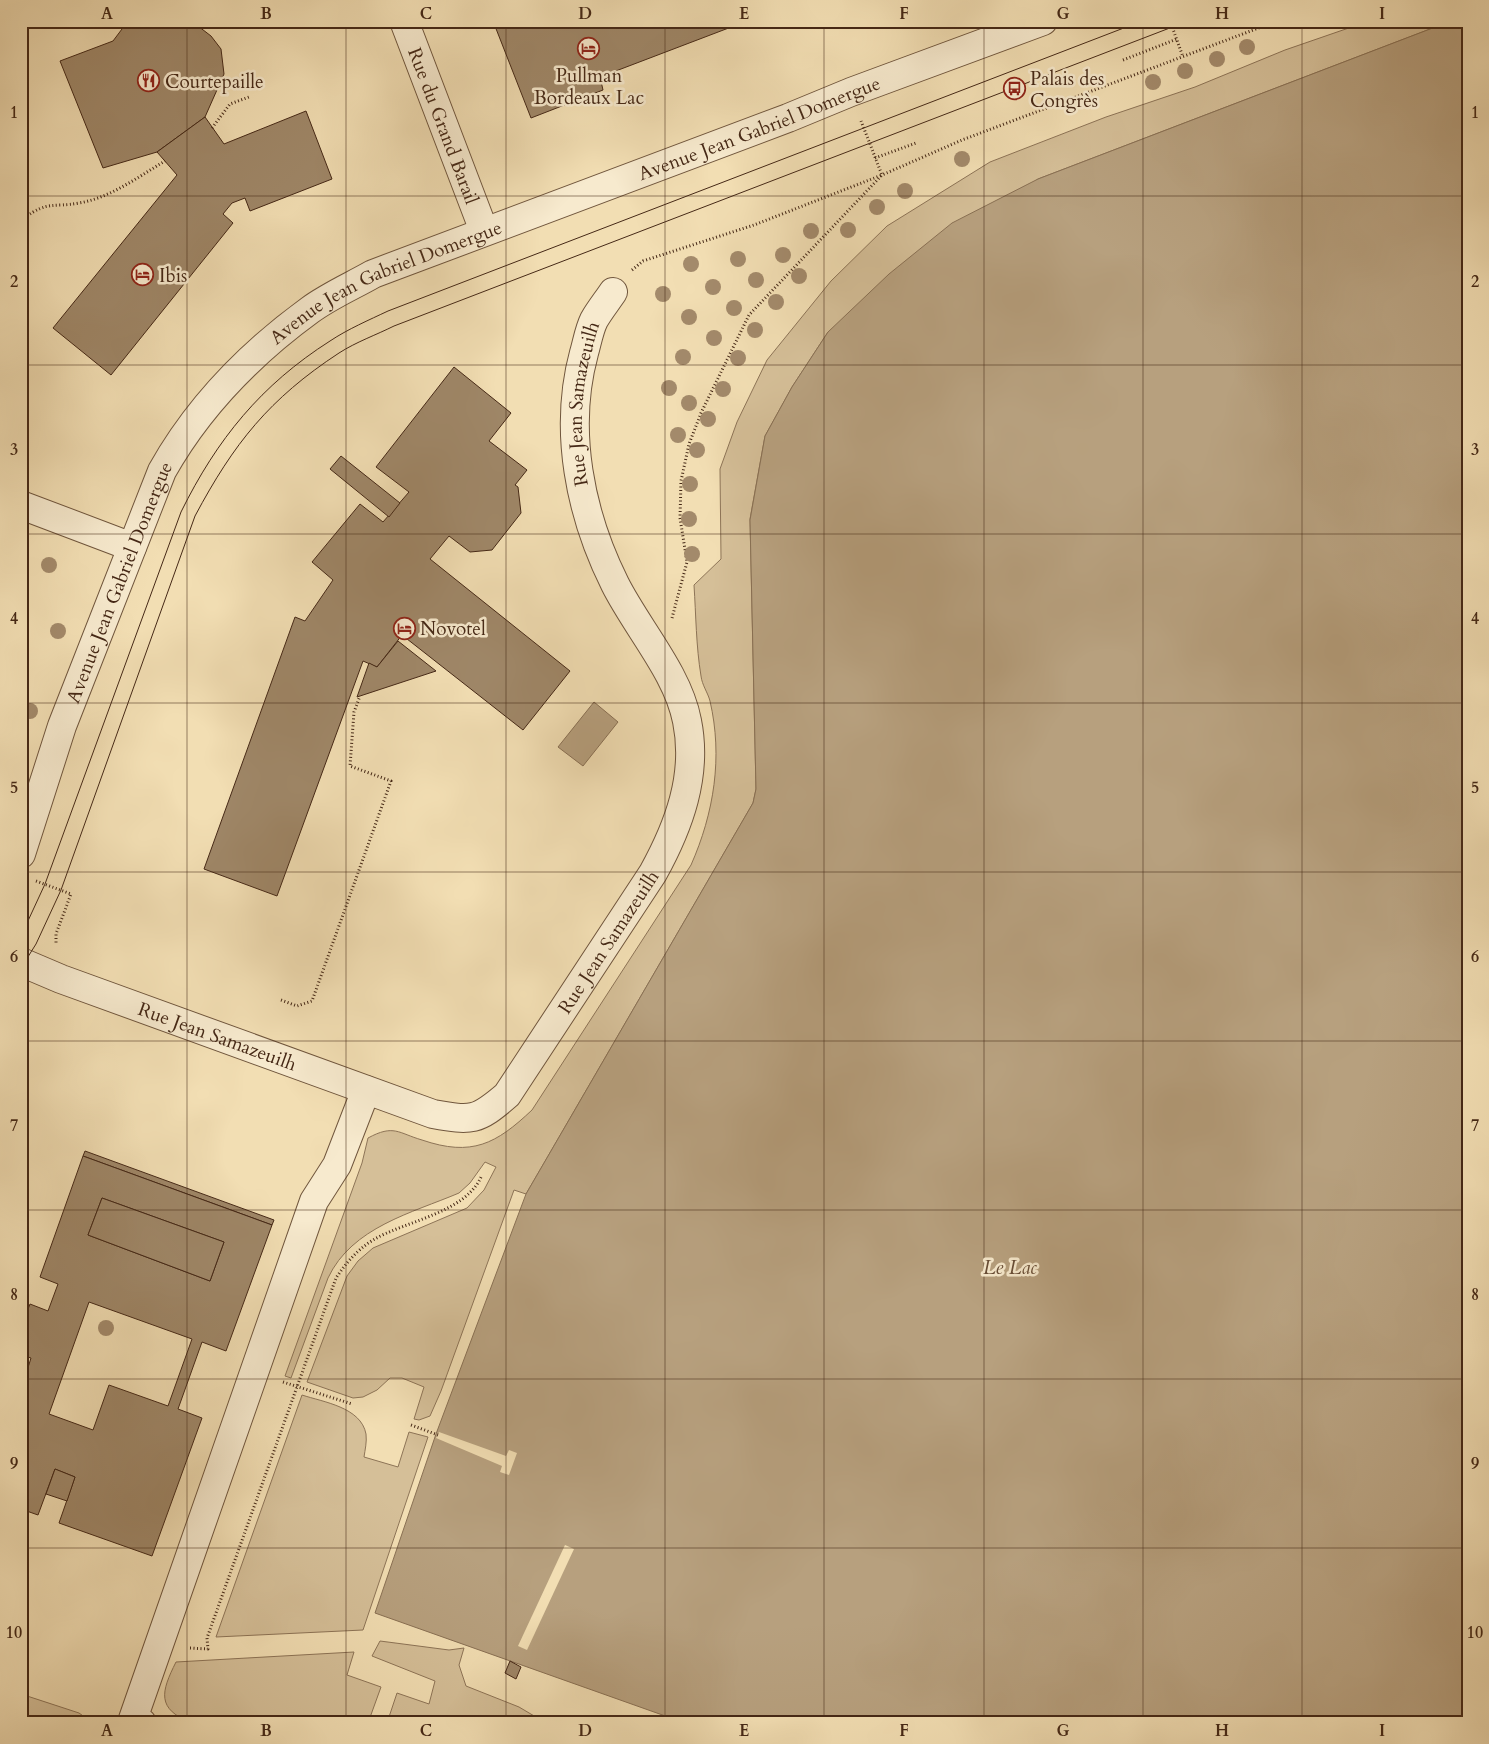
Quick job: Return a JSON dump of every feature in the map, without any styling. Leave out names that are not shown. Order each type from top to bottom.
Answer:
[{"type":"street","name":"Rue du Grand Barail","points":[[404,21],[484,231]]},
{"type":"street","name":"Avenue Jean Gabriel Domergue","points":[[25,866],[62,726],[162,471],[174,449],[206,406],[255,353],[311,309],[373,274],[788,118],[850,92],[1043,21]]},
{"type":"street","name":"Rue Jean Samazeuilh","points":[[32,967],[433,1114],[462,1119],[483,1115],[507,1095],[653,873],[672,839],[684,803],[691,761],[687,721],[677,689],[614,584],[593,528],[577,471],[574,420],[580,369],[593,322],[613,292]]},
{"type":"street","points":[[21,505],[132,547]]},
{"type":"street","points":[[142,1723],[133,1719],[160,1648],[318,1192],[337,1165],[357,1087]]},
{"type":"path","points":[[1170,21],[1183,57]]},
{"type":"path","points":[[613,292],[624,278],[643,261],[754,225],[882,175],[962,140],[1277,21]]},
{"type":"path","points":[[1123,60],[1177,39]]},
{"type":"path","points":[[850,92],[882,175]]},
{"type":"path","points":[[212,128],[230,104],[248,97]]},
{"type":"path","points":[[875,158],[916,143]]},
{"type":"path","points":[[24,218],[34,210],[51,204],[79,203],[112,192],[165,161]]},
{"type":"path","points":[[656,655],[677,604],[688,562],[680,518],[681,481],[689,444],[701,413],[749,316],[882,175]]},
{"type":"path","points":[[281,1000],[297,1006],[312,1001],[391,781],[350,766],[354,712],[360,696]]},
{"type":"path","points":[[25,866],[71,894],[56,934],[56,950],[32,967]]},
{"type":"path","points":[[160,1648],[208,1649],[207,1638],[336,1278],[349,1259],[375,1239],[455,1204],[476,1188],[481,1177]]},
{"type":"path","points":[[255,1373],[352,1404]]},
{"type":"path","points":[[412,1425],[438,1435]]},
{"type":"shaded area","points":[[1369,21],[1451,21],[1038,179],[828,332],[792,387],[765,436],[750,519],[756,789],[753,803],[526,1194],[514,1190],[441,1391],[430,1416],[419,1420],[414,1419],[424,1387],[402,1378],[390,1378],[377,1390],[363,1397],[353,1398],[307,1382],[347,1276],[358,1261],[373,1248],[467,1208],[484,1190],[496,1167],[485,1162],[470,1183],[459,1193],[403,1215],[368,1234],[352,1246],[328,1278],[291,1378],[285,1376],[362,1163],[368,1138],[384,1131],[396,1131],[440,1145],[469,1147],[495,1139],[519,1122],[532,1110],[691,865],[706,825],[711,805],[716,764],[714,722],[699,665],[694,585],[721,559],[720,469],[737,422],[767,360],[831,281],[887,226],[990,162],[1106,117],[1195,87],[1285,50]]},
{"type":"shaded area","points":[[302,1395],[340,1407],[357,1418],[363,1425],[366,1434],[364,1457],[398,1467],[409,1432],[428,1437],[363,1630],[216,1637]]},
{"type":"shaded area","points":[[380,1641],[449,1650],[464,1648],[459,1665],[466,1686],[519,1707],[546,1723],[387,1723],[397,1693],[429,1704],[435,1681],[372,1656]]},
{"type":"shaded area","points":[[354,1652],[347,1675],[381,1687],[368,1723],[192,1723],[172,1712],[165,1698],[167,1682],[176,1662]]},
{"type":"shaded area","points":[[21,1694],[79,1713],[93,1723],[21,1723]]},
{"type":"water","name":"Le Lac","points":[[1451,21],[1468,21],[1468,1723],[685,1723],[375,1613],[436,1434],[526,1194],[753,803],[756,789],[750,520],[765,436],[792,387],[828,332],[889,274],[952,223],[1038,179]]},
{"type":"water","points":[[594,702],[618,722],[583,766],[558,747]]},
{"type":"pier","points":[[439,1432],[506,1456],[509,1450],[517,1453],[509,1475],[500,1472],[502,1466],[436,1438]]},
{"type":"pier","points":[[565,1545],[574,1549],[527,1650],[518,1646]]},
{"type":"building","points":[[128,21],[161,21],[165,24],[186,21],[198,26],[211,36],[221,49],[224,74],[205,117],[157,152],[103,168],[60,61],[113,41]]},
{"type":"building","name":"Pullman Bordeaux Lac","points":[[493,21],[747,21],[600,77],[603,90],[531,118]]},
{"type":"building","name":"Ibis","points":[[306,111],[332,179],[250,211],[245,198],[232,203],[223,214],[233,223],[111,375],[53,328],[177,175],[157,152],[205,117],[224,144]]},
{"type":"building","name":"Novotel","points":[[454,367],[511,413],[489,441],[527,470],[515,485],[518,487],[521,513],[492,550],[470,552],[449,536],[430,559],[570,671],[523,730],[402,635],[377,667],[363,661],[277,896],[204,869],[295,617],[305,621],[333,580],[312,562],[360,504],[383,522],[409,492],[376,467]]},
{"type":"building","points":[[341,456],[400,503],[389,517],[330,469]]},
{"type":"building","points":[[398,641],[436,671],[357,697],[369,663],[377,667]]},
{"type":"building","points":[[85,1151],[274,1220],[272,1225],[83,1156]]},
{"type":"building","points":[[83,1156],[272,1225],[226,1351],[202,1342],[178,1409],[202,1418],[152,1556],[59,1523],[75,1477],[55,1469],[38,1515],[21,1509],[21,1372],[26,1374],[31,1358],[21,1355],[21,1328],[30,1304],[48,1311],[58,1284],[40,1277]],"holes":[[[102,1198],[224,1242],[210,1281],[88,1235]],[[89,1302],[192,1339],[168,1406],[109,1385],[93,1430],[49,1414]]]},
{"type":"building","points":[[102,1198],[224,1242],[210,1281],[88,1235]]},
{"type":"building","points":[[55,1469],[75,1477],[67,1501],[46,1494]]},
{"type":"building","points":[[510,1661],[521,1667],[516,1679],[505,1673]]},
{"type":"tram line","points":[[21,936],[45,884],[181,512],[195,485],[226,437],[262,395],[305,358],[337,337],[388,311],[1142,21]]},
{"type":"tram line","points":[[21,968],[36,944],[61,890],[195,516],[224,466],[255,424],[292,388],[314,370],[346,349],[394,326],[1188,21]]},
{"type":"place","name":"Pullman Bordeaux Lac","points":[[589,49]]},
{"type":"place","name":"Courtepaille","points":[[149,81]]},
{"type":"place","name":"Palais des Congrès","points":[[1014,89]]},
{"type":"place","name":"Ibis","points":[[143,275]]},
{"type":"place","name":"Novotel","points":[[404,628]]}]
